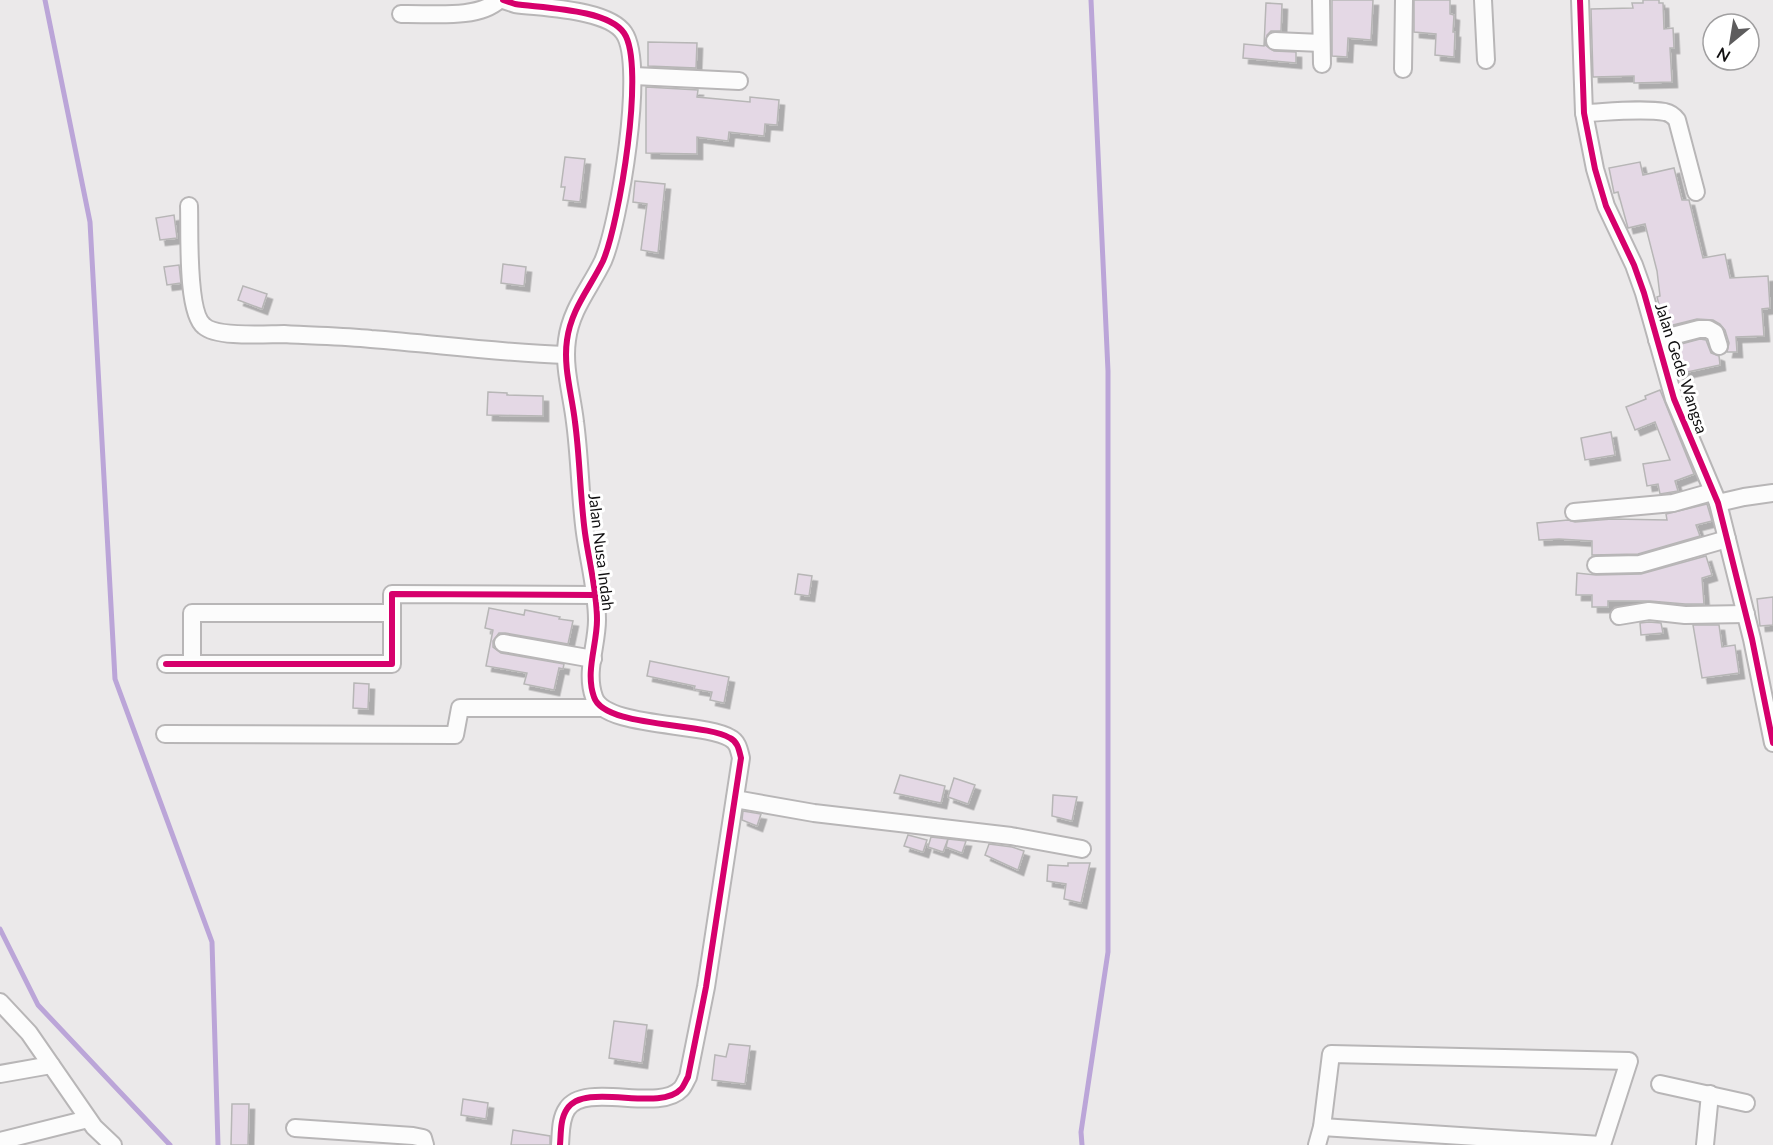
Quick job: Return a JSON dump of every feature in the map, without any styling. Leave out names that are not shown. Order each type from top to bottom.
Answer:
[{"type":"street","points":[[401,14],[467,13],[482,10],[501,0]]},
{"type":"street","name":"Jalan Nusa Indah","points":[[501,0],[514,4],[594,14],[613,21],[624,31],[630,44],[634,76],[622,188],[611,238],[602,262],[571,320],[566,355],[575,420],[585,529],[596,595],[597,622],[591,685],[594,699],[601,708]]},
{"type":"street","points":[[1321,0],[1322,64]]},
{"type":"street","points":[[1403,69],[1404,0]]},
{"type":"street","points":[[1483,0],[1486,60]]},
{"type":"street","name":"Jalan Gede Wangsa","points":[[1580,0],[1584,113],[1600,187],[1613,224],[1634,265],[1674,399],[1715,498],[1746,614],[1773,743]]},
{"type":"street","points":[[1275,42],[1321,43]]},
{"type":"street","points":[[634,76],[739,81]]},
{"type":"street","points":[[1584,113],[1659,112],[1673,115],[1677,120],[1696,192]]},
{"type":"street","points":[[189,206],[193,295],[198,317],[206,328],[229,333],[370,339],[566,355]]},
{"type":"street","points":[[1657,340],[1705,329],[1715,333],[1719,346]]},
{"type":"street","points":[[1574,512],[1773,493]]},
{"type":"street","points":[[1596,565],[1640,564],[1727,539]]},
{"type":"street","points":[[166,664],[392,664],[392,594],[596,595]]},
{"type":"street","points":[[1619,616],[1649,611],[1685,615],[1746,614]]},
{"type":"street","points":[[192,664],[192,613],[392,613]]},
{"type":"street","points":[[503,643],[592,659]]},
{"type":"street","points":[[165,734],[455,735],[460,708],[601,708],[625,717],[711,732],[730,738],[738,746],[741,758],[735,799],[710,958],[688,1077],[681,1089],[671,1095],[650,1098],[586,1097],[572,1102],[565,1111],[560,1145]]},
{"type":"street","points":[[735,799],[814,813],[1011,836],[1082,849]]},
{"type":"street","points":[[0,1002],[29,1033],[94,1127],[113,1145]]},
{"type":"street","points":[[1317,1145],[1322,1127],[1331,1054],[1629,1061],[1601,1145],[1322,1127]]},
{"type":"street","points":[[0,1074],[51,1065]]},
{"type":"street","points":[[1660,1084],[1746,1103]]},
{"type":"street","points":[[1705,1145],[1710,1094]]},
{"type":"street","points":[[0,1141],[88,1119]]},
{"type":"street","points":[[295,1128],[413,1136],[423,1138],[425,1145]]},
{"type":"building","points":[[1332,0],[1373,0],[1371,40],[1348,38],[1347,57],[1332,56]]},
{"type":"building","points":[[1414,0],[1450,0],[1450,14],[1454,15],[1454,57],[1435,55],[1436,34],[1414,32]]},
{"type":"building","points":[[1643,0],[1659,0],[1659,3],[1663,3],[1664,29],[1673,28],[1674,48],[1670,48],[1672,82],[1634,83],[1634,76],[1593,77],[1591,9],[1633,8],[1632,3],[1643,3]]},
{"type":"building","points":[[1266,3],[1282,4],[1281,31],[1271,31],[1267,35],[1265,45],[1274,51],[1296,52],[1296,63],[1243,58],[1244,44],[1264,46]]},
{"type":"building","points":[[648,42],[697,43],[696,68],[648,66]]},
{"type":"building","points":[[646,87],[698,90],[697,97],[750,102],[750,97],[779,100],[777,125],[765,124],[764,136],[729,132],[728,141],[697,137],[697,154],[646,153]]},
{"type":"building","points":[[565,157],[585,159],[580,202],[563,200],[565,187],[561,187]]},
{"type":"building","points":[[1640,162],[1643,175],[1674,168],[1682,200],[1689,200],[1703,258],[1725,254],[1730,278],[1768,276],[1770,308],[1762,309],[1764,336],[1736,337],[1737,352],[1727,352],[1729,343],[1725,330],[1713,320],[1697,319],[1665,327],[1657,297],[1660,296],[1657,271],[1645,224],[1628,228],[1618,192],[1614,193],[1609,168]]},
{"type":"building","points":[[635,181],[665,184],[658,253],[641,250],[647,204],[633,202]]},
{"type":"building","points":[[174,215],[177,238],[160,240],[156,218]]},
{"type":"building","points":[[503,264],[526,267],[524,286],[501,283]]},
{"type":"building","points":[[179,265],[181,283],[167,285],[164,267]]},
{"type":"building","points":[[243,286],[267,294],[262,309],[238,300]]},
{"type":"building","points":[[1700,339],[1706,340],[1711,353],[1719,356],[1720,365],[1678,374],[1674,352],[1670,347]]},
{"type":"building","points":[[1660,390],[1694,474],[1675,481],[1678,491],[1660,494],[1658,484],[1647,486],[1643,464],[1670,460],[1655,422],[1635,430],[1626,407]]},
{"type":"building","points":[[488,392],[543,396],[543,416],[487,415]]},
{"type":"building","points":[[1611,432],[1615,455],[1585,460],[1581,438]]},
{"type":"building","points":[[1707,504],[1712,521],[1696,525],[1700,536],[1638,554],[1592,555],[1592,541],[1539,540],[1537,523],[1568,520],[1575,522],[1612,519],[1667,520],[1666,514]]},
{"type":"building","points":[[1706,556],[1712,575],[1702,578],[1704,604],[1608,601],[1608,607],[1592,607],[1592,595],[1576,595],[1577,573],[1641,574]]},
{"type":"building","points":[[798,574],[812,576],[809,596],[795,594]]},
{"type":"building","points":[[1773,597],[1773,625],[1760,626],[1757,599]]},
{"type":"building","points":[[489,608],[524,615],[525,610],[573,621],[568,644],[505,633],[499,633],[493,641],[493,647],[501,653],[564,664],[563,669],[559,668],[554,690],[524,684],[527,673],[486,666],[493,630],[485,628]]},
{"type":"building","points":[[1640,623],[1661,623],[1663,633],[1641,635]]},
{"type":"building","points":[[1693,625],[1719,625],[1722,647],[1735,645],[1739,673],[1702,678]]},
{"type":"building","points":[[650,661],[729,677],[724,703],[710,700],[712,692],[694,689],[695,686],[647,676]]},
{"type":"building","points":[[354,683],[369,684],[368,709],[353,708]]},
{"type":"building","points":[[900,775],[945,786],[941,803],[894,793]]},
{"type":"building","points":[[954,778],[975,785],[968,804],[948,797]]},
{"type":"building","points":[[1053,795],[1077,797],[1072,821],[1052,816]]},
{"type":"building","points":[[743,811],[761,814],[757,826],[742,820]]},
{"type":"building","points":[[908,835],[927,840],[923,852],[904,846]]},
{"type":"building","points":[[931,837],[948,839],[943,852],[928,847]]},
{"type":"building","points":[[948,839],[966,841],[962,853],[946,847]]},
{"type":"building","points":[[989,844],[1024,851],[1018,870],[985,855]]},
{"type":"building","points":[[1068,863],[1090,863],[1081,903],[1064,899],[1066,884],[1047,881],[1048,865],[1068,866]]},
{"type":"building","points":[[614,1021],[647,1025],[642,1063],[609,1058]]},
{"type":"building","points":[[729,1044],[750,1046],[745,1084],[712,1080],[715,1055],[726,1057]]},
{"type":"building","points":[[463,1099],[488,1103],[486,1119],[461,1115]]},
{"type":"building","points":[[232,1104],[249,1104],[248,1145],[231,1145]]},
{"type":"building","points":[[513,1130],[550,1136],[550,1145],[511,1145]]},
{"type":"waterway","points":[[45,0],[90,222],[115,679],[212,942],[218,1145]]},
{"type":"waterway","points":[[1082,1145],[1081,1132],[1108,952],[1108,371],[1091,0]]},
{"type":"waterway","points":[[0,929],[38,1005],[170,1145]]},
{"type":"cycle path","points":[[503,0],[515,4],[590,14],[604,19],[616,25],[624,33],[630,50],[632,77],[628,145],[616,214],[603,261],[572,318],[566,350],[577,436],[583,519],[597,609],[591,678],[594,697],[602,707],[616,714],[699,729],[730,738],[739,749],[741,758],[706,987],[688,1077],[681,1089],[671,1096],[656,1098],[589,1097],[576,1101],[567,1109],[563,1117],[560,1145]]},
{"type":"cycle path","points":[[1580,0],[1584,113],[1595,169],[1606,206],[1634,265],[1644,293],[1674,399],[1718,503],[1752,639],[1773,743]]},
{"type":"cycle path","points":[[166,664],[392,664],[392,594],[595,595]]}]
